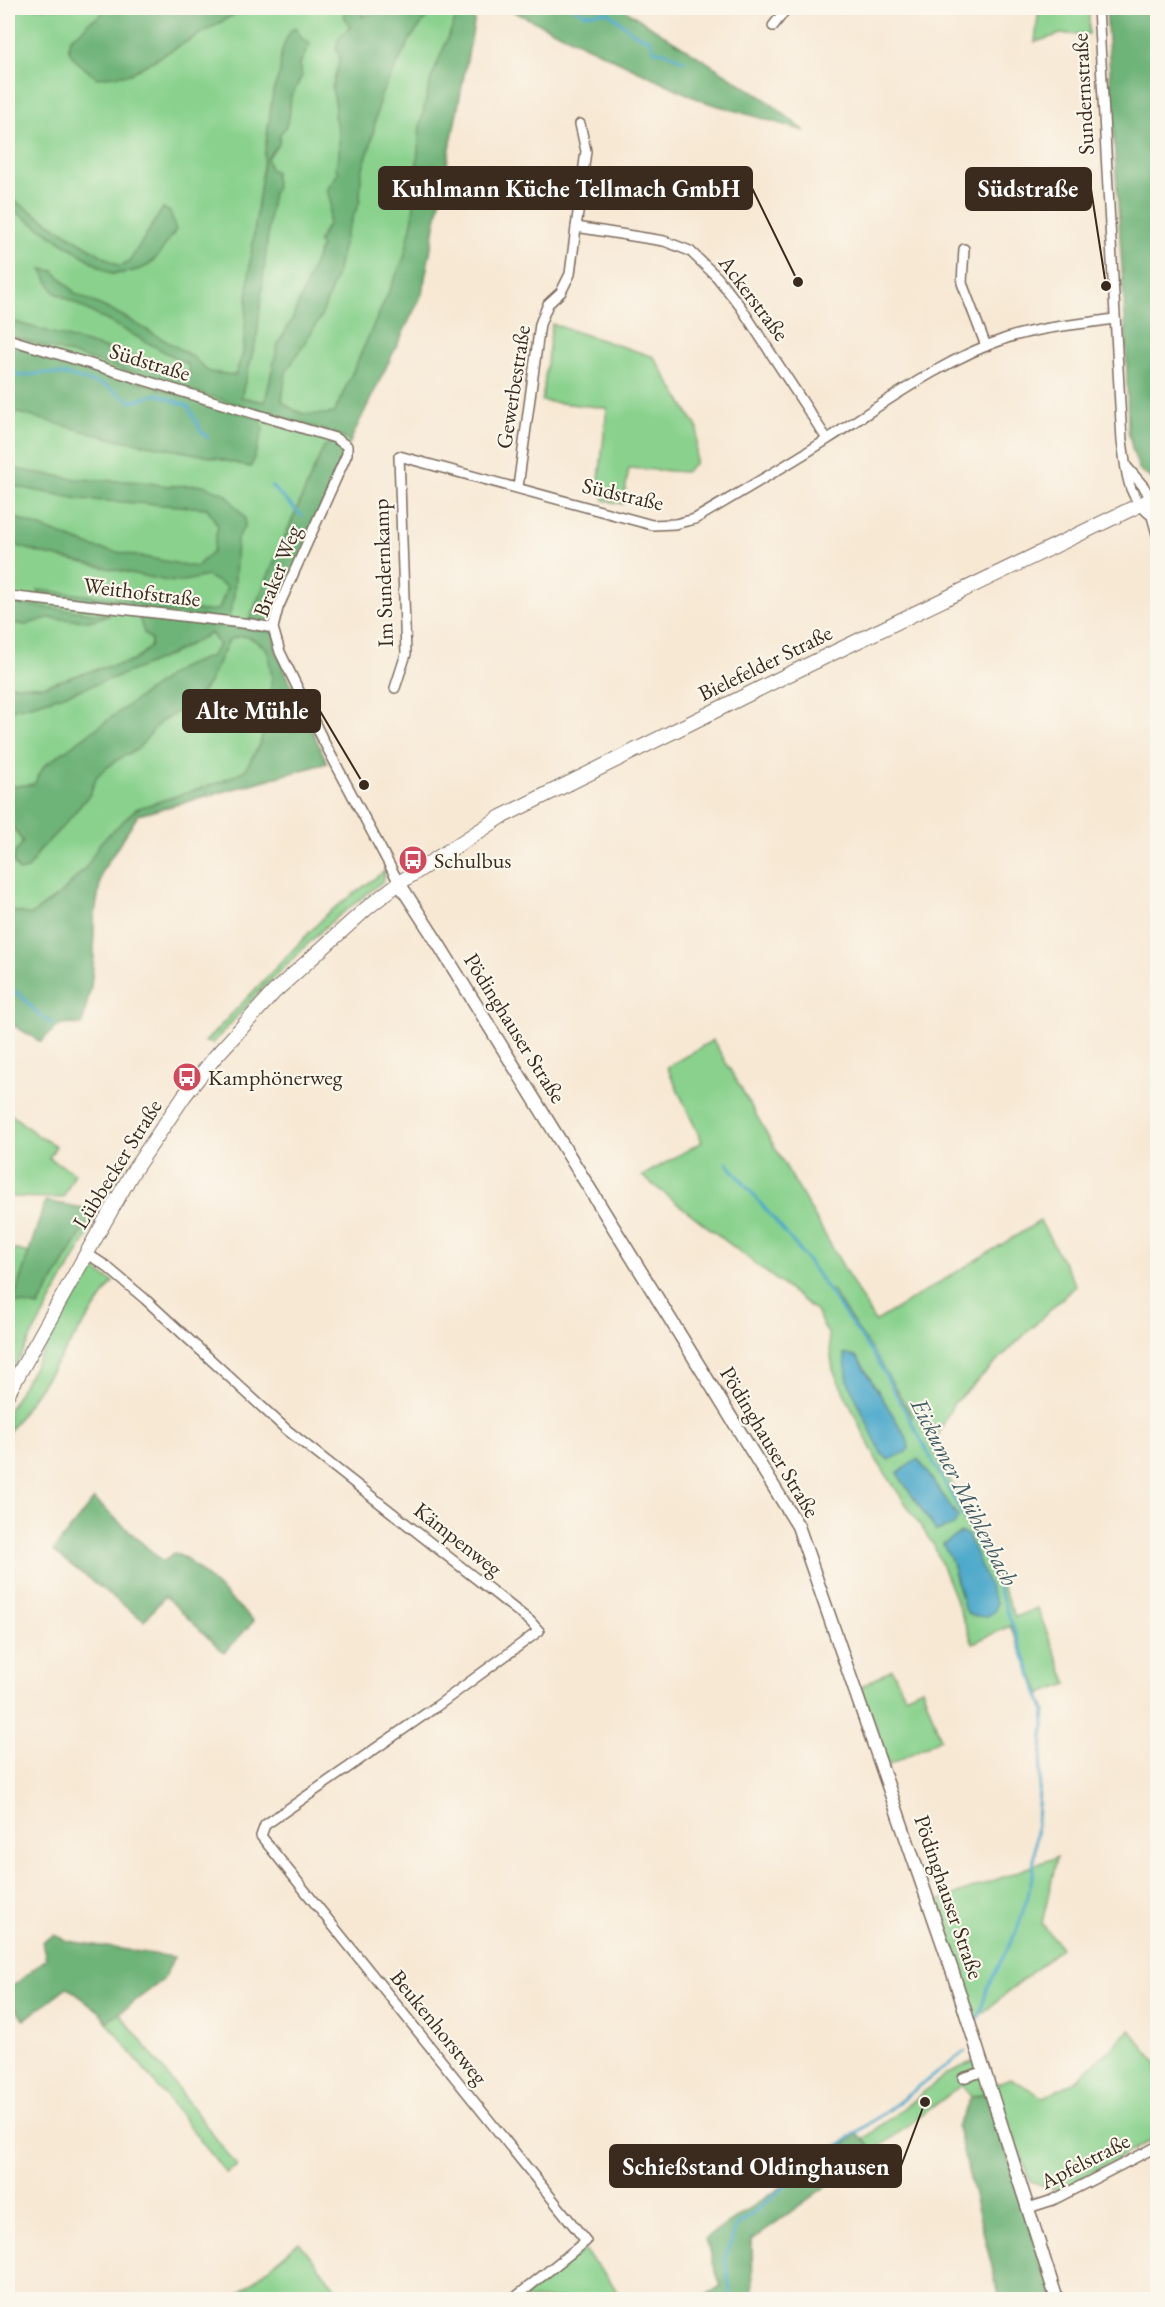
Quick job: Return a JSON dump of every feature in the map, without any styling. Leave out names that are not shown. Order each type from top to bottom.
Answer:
[{"type":"main road","name":"Bielefelder Straße","points":[[399,884],[501,817],[1149,500]]},
{"type":"main road","name":"Lübbecker Straße","points":[[8,1393],[132,1173],[184,1096],[215,1057],[274,992],[335,935],[399,884]]},
{"type":"street","points":[[773,26],[787,8]]},
{"type":"street","name":"Sundernstraße","points":[[1098,8],[1122,441],[1129,487],[1149,500]]},
{"type":"street","name":"Gewerbestraße","points":[[518,487],[540,324],[548,304],[561,292],[570,274],[586,151],[580,124]]},
{"type":"street","name":"Ackerstraße","points":[[576,226],[664,241],[690,250],[717,277],[740,306],[827,439]]},
{"type":"street","points":[[964,249],[962,283],[986,346]]},
{"type":"street","name":"Südstraße","points":[[399,456],[652,525],[675,524],[695,519],[827,439],[915,382],[986,346],[1010,337],[1037,331],[1115,319]]},
{"type":"street","name":"Südstraße","points":[[8,339],[335,438],[348,446]]},
{"type":"street","name":"Braker Weg","points":[[324,742],[280,652],[273,628],[278,608],[347,454],[348,446]]},
{"type":"street","name":"Im Sundernkamp","points":[[395,688],[406,654],[399,456]]},
{"type":"street","points":[[1126,466],[1144,487],[1158,538]]},
{"type":"street","name":"Weithofstraße","points":[[8,596],[273,628]]},
{"type":"street","name":"Pödinghauser Straße","points":[[324,742],[399,884],[798,1526],[985,2071],[1057,2300]]},
{"type":"street","name":"Kämpenweg","points":[[86,1253],[106,1266],[145,1299],[287,1430],[530,1621],[539,1631],[437,1706],[265,1826],[261,1836]]},
{"type":"street","name":"Beukenhorstweg","points":[[261,1836],[586,2241],[512,2300]]},
{"type":"street","points":[[963,2078],[985,2071]]},
{"type":"street","name":"Apfelstraße","points":[[1028,2208],[1053,2200],[1158,2146]]},
{"type":"green space","points":[[8,8],[468,8],[411,288],[345,455],[275,607],[276,651],[327,763],[138,815],[102,871],[87,866],[63,892],[31,915],[8,910]]},
{"type":"green space","points":[[105,8],[258,8],[235,14],[130,74],[97,78],[76,61],[69,50],[69,44],[72,37],[99,16]]},
{"type":"green space","points":[[343,8],[365,8],[362,17],[393,8],[429,8],[427,17],[411,38],[380,97],[371,144],[361,174],[360,201],[346,233],[337,274],[321,317],[286,372],[282,401],[300,413],[306,414],[334,413],[404,258],[413,217],[420,125],[431,79],[460,8],[477,8],[422,294],[350,441],[336,434],[8,335],[8,320],[190,373],[187,364],[54,292],[41,269],[54,271],[76,294],[121,315],[192,356],[209,372],[235,375],[243,353],[250,263],[273,91],[280,72],[284,44],[291,30],[296,28],[302,39],[310,44],[300,64],[302,76],[291,96],[289,118],[280,134],[279,144],[267,158],[270,169],[275,171],[276,188],[272,196],[257,336],[241,397],[265,402],[278,344],[292,320],[321,246],[318,242],[328,224],[331,203],[327,190],[339,171],[335,168],[339,156],[339,133],[334,116],[336,106],[332,88],[340,58],[336,49],[339,37],[350,27],[344,16]]},
{"type":"green space","points":[[506,8],[622,8],[765,99],[805,131],[702,101]]},
{"type":"green space","points":[[1039,8],[1089,8],[1089,34],[1061,34],[1035,42]]},
{"type":"green space","points":[[1106,8],[1157,8],[1157,482],[1140,471],[1128,430],[1126,334]]},
{"type":"green space","points":[[8,197],[120,267],[129,262],[163,208],[170,212],[176,230],[151,263],[136,270],[111,274],[8,207]]},
{"type":"green space","points":[[552,324],[654,357],[698,429],[695,463],[685,472],[629,468],[623,504],[604,500],[599,480],[607,408],[542,401]]},
{"type":"green space","points":[[8,343],[261,419],[263,430],[251,467],[207,456],[105,437],[8,410]]},
{"type":"green space","points":[[335,442],[340,444],[344,451],[274,623],[249,620],[324,446]]},
{"type":"green space","points":[[8,468],[76,479],[142,482],[168,486],[203,485],[226,494],[245,518],[245,525],[237,539],[234,598],[228,620],[40,598],[38,590],[188,606],[199,611],[207,611],[219,609],[227,587],[207,576],[180,582],[167,581],[48,555],[8,543],[8,515],[96,548],[196,567],[213,551],[218,526],[207,508],[79,499],[8,485]]},
{"type":"green space","points":[[8,603],[111,615],[88,621],[48,618],[25,625],[8,622]]},
{"type":"green space","points":[[139,617],[273,632],[276,651],[327,763],[138,815],[102,871],[94,921],[91,986],[82,1025],[59,1026],[41,1042],[8,1022],[8,910],[31,915],[63,892],[87,866],[100,843],[136,809],[223,781],[245,770],[260,744],[268,711],[272,676],[267,649],[245,636],[229,640],[202,692],[180,711],[160,722],[138,749],[117,760],[97,776],[90,794],[40,850],[28,869],[19,871],[13,862],[15,853],[23,842],[8,820],[8,787],[34,784],[44,766],[180,668],[211,656],[219,645],[211,633],[163,658],[114,678],[44,702],[8,710],[8,685],[43,686],[133,661],[150,647],[151,640],[144,633]]},
{"type":"green space","points":[[386,870],[383,881],[326,926],[260,991],[213,1043],[205,1042],[328,913]]},
{"type":"green space","points":[[713,1040],[875,1322],[1040,1221],[1076,1285],[953,1404],[932,1448],[974,1522],[1015,1617],[1037,1608],[1068,1684],[1041,1694],[1010,1626],[973,1643],[934,1546],[877,1461],[833,1370],[828,1334],[815,1310],[642,1176],[702,1142],[667,1067]],"holes":[[[831,1289],[877,1358],[912,1417]],[[844,1354],[857,1357],[907,1438]],[[918,1460],[958,1517],[897,1473]],[[943,1543],[996,1603],[960,1596],[952,1562]]]},
{"type":"green space","points":[[8,1112],[40,1137],[56,1146],[49,1158],[75,1173],[63,1198],[8,1197]]},
{"type":"green space","points":[[45,1201],[95,1210],[38,1307],[13,1302]]},
{"type":"green space","points":[[95,1210],[99,1214],[8,1379],[8,1248],[29,1253],[13,1301],[38,1307]]},
{"type":"green space","points":[[92,1268],[113,1282],[8,1433],[8,1411]]},
{"type":"green space","points":[[94,1499],[163,1562],[174,1553],[187,1559],[254,1621],[224,1653],[165,1596],[144,1621],[53,1551]]},
{"type":"green space","points":[[892,1669],[905,1696],[922,1688],[941,1739],[889,1765],[861,1687]]},
{"type":"green space","points":[[1057,1857],[1042,1923],[1061,1948],[973,2021],[936,1902]]},
{"type":"green space","points":[[55,1935],[68,1941],[174,1957],[163,1980],[107,2022],[100,2012],[67,1987],[24,2020],[8,1999],[8,1990],[46,1959],[42,1942]]},
{"type":"green space","points":[[119,2012],[237,2166],[226,2173],[107,2022]]},
{"type":"green space","points":[[1130,2030],[1157,2063],[1157,2137],[1058,2191],[1030,2181],[995,2084],[1011,2078],[1044,2098],[1077,2080]]},
{"type":"green space","points":[[977,2060],[987,2092],[971,2097],[962,2085],[873,2152],[864,2139],[948,2073]]},
{"type":"green space","points":[[987,2092],[1054,2299],[1000,2299],[957,2127],[971,2097]]},
{"type":"green space","points":[[859,2134],[873,2152],[752,2240],[753,2299],[697,2299],[721,2287],[705,2239]]},
{"type":"green space","points":[[299,2242],[344,2299],[233,2299]]},
{"type":"green space","points":[[584,2250],[625,2299],[521,2299],[576,2256]]},
{"type":"water","points":[[844,1354],[857,1357],[907,1438],[909,1448],[906,1452],[889,1460],[881,1453],[848,1381]]},
{"type":"water","points":[[918,1459],[958,1517],[954,1525],[936,1531],[897,1473]]},
{"type":"water","points":[[961,1533],[968,1535],[996,1603],[995,1611],[986,1617],[969,1615],[964,1607],[952,1562],[943,1544]]},
{"type":"waterway","points":[[574,8],[585,14],[608,12],[635,34],[649,39],[655,51],[665,52],[684,61]]},
{"type":"waterway","points":[[8,370],[20,376],[43,373],[66,375],[106,386],[132,402],[157,394],[188,406],[201,431],[208,438]]},
{"type":"waterway","points":[[271,486],[302,516]]},
{"type":"waterway","points":[[8,988],[15,991],[41,1016],[54,1024]]},
{"type":"waterway","name":"Eickumer Mühlenbach","points":[[727,1163],[802,1253],[877,1360],[988,1561],[1045,1711],[1033,1873],[1017,1930],[988,1987],[979,2017]]},
{"type":"waterway","name":"Eickumer Mühlenbach","points":[[728,2300],[730,2289],[725,2259],[736,2227],[809,2167],[965,2051]]},
{"type":"place","name":"Kuhlmann Küche Tellmach GmbH","points":[[798,282]]},
{"type":"place","name":"Südstraße","points":[[1106,286]]},
{"type":"place","name":"Alte Mühle","points":[[364,785]]},
{"type":"place","name":"Schulbus","points":[[413,860]]},
{"type":"place","name":"Kamphönerweg","points":[[187,1077]]},
{"type":"place","name":"Schießstand Oldinghausen","points":[[925,2102]]}]
